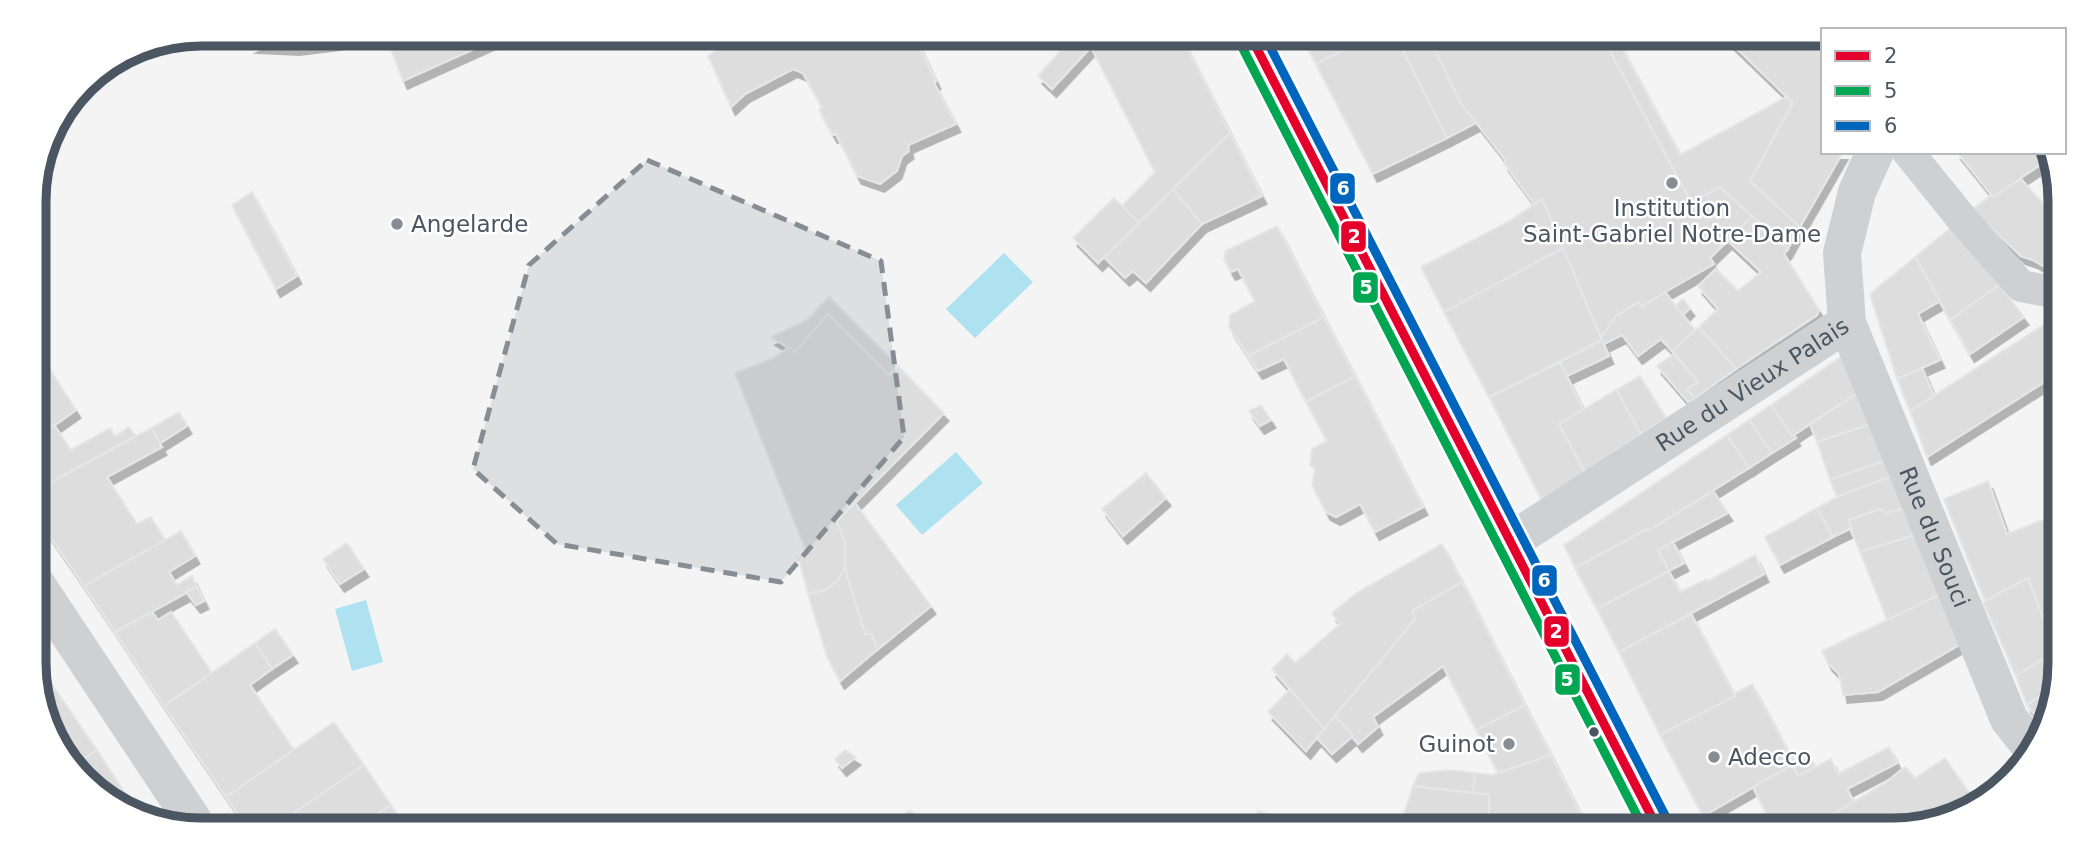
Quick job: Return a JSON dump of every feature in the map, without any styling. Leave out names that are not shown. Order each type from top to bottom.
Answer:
[{"type":"main road","points":[[1256,46],[1652,818]]},
{"type":"street","name":"Rue du Vieux Palais","points":[[1510,541],[1847,323],[1842,253],[1857,192],[1874,154]]},
{"type":"street","name":"Rue du Souci","points":[[1847,323],[2009,719],[2027,742]]},
{"type":"street","points":[[46,599],[191,818]]},
{"type":"lane","points":[[1910,154],[2021,286],[2048,291]]},
{"type":"highlighted area","points":[[647,160],[881,261],[904,437],[781,582],[557,544],[473,469],[529,265]]},
{"type":"water","points":[[1004,253],[1033,282],[975,338],[946,309]]},
{"type":"water","points":[[956,452],[983,483],[922,535],[896,505]]},
{"type":"water","points":[[366,600],[383,662],[352,671],[335,609]]},
{"type":"building","points":[[390,46],[481,46],[403,81]]},
{"type":"building","points":[[722,46],[919,46],[936,81],[934,83],[956,124],[908,145],[909,151],[902,156],[897,171],[880,184],[857,176],[836,134],[833,135],[819,110],[822,107],[803,73],[793,69],[745,94],[731,107],[708,56]]},
{"type":"building","points":[[1064,46],[1186,46],[1230,133],[1139,223],[1122,206],[1155,172],[1091,47],[1052,89],[1038,76]]},
{"type":"building","points":[[1307,46],[1351,46],[1316,64]]},
{"type":"building","points":[[1351,46],[1401,46],[1447,138],[1373,174],[1316,64]]},
{"type":"building","points":[[1401,46],[1433,46],[1460,102],[1476,123],[1447,138]]},
{"type":"building","points":[[1433,46],[1607,46],[1691,202],[1720,187],[1753,216],[1710,258],[1714,264],[1642,307],[1639,302],[1616,316],[1601,338],[1542,199],[1534,204],[1504,163],[1506,161],[1460,102]]},
{"type":"building","points":[[1607,46],[1621,46],[1680,155],[1786,97],[1793,103],[1750,181],[1800,227],[1788,249],[1720,187],[1691,202]]},
{"type":"building","points":[[1734,46],[1821,46],[1821,154],[1842,154],[1800,227],[1750,181],[1793,103]]},
{"type":"building","points":[[1230,133],[1262,196],[1202,224],[1173,189]]},
{"type":"building","points":[[1959,154],[2041,154],[2043,162],[1993,197]]},
{"type":"building","points":[[2021,179],[2048,209],[2047,268],[2021,256],[1972,210],[1991,195],[1993,197]]},
{"type":"building","points":[[1173,189],[1202,224],[1146,283],[1133,271],[1125,278],[1104,257]]},
{"type":"building","points":[[252,192],[297,276],[276,289],[232,205]]},
{"type":"building","points":[[1114,198],[1139,223],[1098,263],[1073,238]]},
{"type":"building","points":[[1542,199],[1563,248],[1444,312],[1421,267],[1508,222]]},
{"type":"building","points":[[1753,216],[1788,249],[1784,254],[1819,310],[1817,315],[1736,369],[1699,327],[1718,309],[1698,286],[1716,269],[1738,291],[1761,272],[1728,241]]},
{"type":"building","points":[[1277,226],[1324,317],[1248,356],[1229,327],[1230,315],[1255,301],[1238,269],[1231,272],[1224,259],[1226,251]]},
{"type":"building","points":[[1953,226],[1999,285],[1950,320],[1915,257]]},
{"type":"building","points":[[1563,248],[1602,340],[1489,397],[1444,312]]},
{"type":"building","points":[[1915,257],[1940,301],[1918,314],[1940,360],[1897,379],[1871,293]]},
{"type":"building","points":[[1999,285],[2024,317],[1970,354],[1950,320]]},
{"type":"building","points":[[1665,292],[1695,330],[1672,351],[1661,339],[1638,356],[1622,335],[1604,344],[1601,338],[1616,316],[1639,302],[1642,307]]},
{"type":"building","points":[[829,297],[898,366],[889,375],[828,314],[795,352],[771,337],[807,320]]},
{"type":"building","points":[[1683,299],[1690,308],[1683,315],[1675,306]]},
{"type":"building","points":[[828,314],[889,375],[898,366],[944,413],[837,521],[845,543],[845,569],[836,582],[825,590],[808,594],[799,560],[806,551],[735,373],[774,358],[789,347],[795,352]]},
{"type":"building","points":[[1324,317],[1355,376],[1306,402],[1284,359],[1258,371],[1248,356]]},
{"type":"building","points":[[2048,322],[2048,380],[1927,457],[1910,411]]},
{"type":"building","points":[[1699,327],[1736,369],[1695,398],[1687,389],[1698,382],[1672,351]]},
{"type":"building","points":[[1602,340],[1609,356],[1567,376],[1560,362]]},
{"type":"building","points":[[1674,354],[1698,382],[1687,389],[1695,398],[1688,402],[1657,366]]},
{"type":"building","points":[[1842,356],[1859,392],[1792,436],[1771,405]]},
{"type":"building","points":[[1560,362],[1583,409],[1559,424],[1586,475],[1541,499],[1489,397]]},
{"type":"building","points":[[46,363],[76,410],[46,431]]},
{"type":"building","points":[[1922,368],[1934,396],[1910,411],[1897,379]]},
{"type":"building","points":[[1355,376],[1423,507],[1375,532],[1360,504],[1336,517],[1326,512],[1312,485],[1315,469],[1310,465],[1312,449],[1327,441],[1306,402]]},
{"type":"building","points":[[1640,376],[1666,418],[1641,434],[1616,390]]},
{"type":"building","points":[[1616,390],[1641,434],[1585,472],[1559,424]]},
{"type":"building","points":[[1859,392],[1871,424],[1817,442],[1810,424]]},
{"type":"building","points":[[1261,405],[1271,420],[1260,426],[1249,411]]},
{"type":"building","points":[[1771,405],[1796,438],[1772,453],[1749,420]]},
{"type":"building","points":[[179,412],[187,426],[160,443],[151,428]]},
{"type":"building","points":[[1749,420],[1772,453],[1749,468],[1727,435]]},
{"type":"building","points":[[1871,424],[1886,460],[1830,480],[1817,442]]},
{"type":"building","points":[[54,425],[71,450],[110,428],[115,436],[129,427],[136,436],[46,485],[46,431]]},
{"type":"building","points":[[151,428],[162,447],[107,477],[137,524],[151,517],[165,540],[84,586],[46,531],[46,485]]},
{"type":"building","points":[[1727,435],[1749,468],[1648,531],[1647,529],[1575,568],[1564,545]]},
{"type":"building","points":[[1886,460],[1892,476],[1837,497],[1830,480]]},
{"type":"building","points":[[1146,473],[1166,498],[1123,536],[1102,509]]},
{"type":"building","points":[[1892,476],[1905,508],[1887,513],[1880,509],[1849,520],[1852,528],[1833,537],[1817,508],[1837,497]]},
{"type":"building","points":[[1988,481],[2007,534],[2045,519],[2048,526],[2048,631],[2028,578],[1985,601],[1944,499]]},
{"type":"building","points":[[1713,491],[1728,513],[1658,550],[1669,571],[1597,609],[1575,568],[1647,529],[1648,531]]},
{"type":"building","points":[[855,503],[931,606],[877,650],[872,634],[865,634],[845,569],[845,543],[837,521]]},
{"type":"building","points":[[1817,508],[1833,537],[1780,565],[1765,537]]},
{"type":"building","points":[[1905,508],[1915,535],[1860,552],[1849,520],[1880,509],[1887,513]]},
{"type":"building","points":[[181,531],[195,556],[169,572],[177,585],[192,576],[197,587],[115,632],[84,586]]},
{"type":"building","points":[[1915,535],[1939,595],[1887,620],[1860,552]]},
{"type":"building","points":[[1673,542],[1684,563],[1669,571],[1658,550]]},
{"type":"building","points":[[347,543],[364,569],[340,584],[323,559]]},
{"type":"building","points":[[1442,544],[1462,582],[1412,611],[1415,619],[1324,729],[1272,669],[1287,654],[1295,663],[1340,624],[1332,613],[1355,594]]},
{"type":"building","points":[[1755,555],[1764,574],[1619,652],[1597,609],[1669,571],[1680,592],[1707,579],[1708,581]]},
{"type":"building","points":[[845,569],[865,634],[872,634],[877,650],[840,681],[827,657],[808,594],[825,590],[836,582]]},
{"type":"building","points":[[2028,578],[2048,631],[2048,656],[2016,676],[1983,602]]},
{"type":"building","points":[[1462,582],[1525,705],[1476,730],[1443,666],[1373,717],[1378,727],[1358,744],[1335,716],[1415,619],[1412,611]]},
{"type":"building","points":[[197,587],[204,601],[196,605],[186,592]]},
{"type":"building","points":[[1939,595],[1964,642],[1878,692],[1843,695],[1839,674],[1828,663],[1822,651]]},
{"type":"building","points":[[152,612],[158,620],[171,612],[212,673],[164,706],[115,632]]},
{"type":"building","points":[[1691,614],[1735,696],[1660,735],[1619,652]]},
{"type":"building","points":[[275,629],[293,655],[272,669],[255,643]]},
{"type":"building","points":[[255,643],[272,669],[250,685],[294,750],[226,797],[164,706]]},
{"type":"building","points":[[2048,656],[2045,693],[2027,705],[2016,676]]},
{"type":"building","points":[[47,677],[97,750],[80,761],[61,732],[48,694]]},
{"type":"building","points":[[1752,684],[1795,764],[1809,756],[1816,767],[1798,776],[1792,765],[1703,816],[1660,735],[1735,696],[1734,694]]},
{"type":"building","points":[[1290,689],[1324,729],[1306,751],[1268,712]]},
{"type":"building","points":[[2045,693],[2038,719],[2027,705]]},
{"type":"building","points":[[1525,705],[1551,755],[1498,773],[1476,730]]},
{"type":"building","points":[[1335,716],[1353,736],[1332,754],[1317,738]]},
{"type":"building","points":[[334,722],[364,765],[287,818],[240,818],[226,797]]},
{"type":"building","points":[[1889,747],[1897,763],[1847,789],[1854,802],[1827,818],[1768,818],[1753,787],[1792,765],[1798,776],[1831,759],[1838,774]]},
{"type":"building","points":[[97,750],[125,793],[120,796],[114,792],[80,761]]},
{"type":"building","points":[[845,750],[856,757],[842,768],[835,759]]},
{"type":"building","points":[[1551,755],[1582,818],[1489,818],[1489,795],[1473,793],[1475,773],[1492,775]]},
{"type":"building","points":[[1945,758],[1972,797],[1924,816],[1827,818],[1888,781],[1905,767],[1915,778]]},
{"type":"building","points":[[364,765],[391,805],[372,818],[287,818]]},
{"type":"building","points":[[1450,770],[1475,773],[1473,793],[1413,786],[1419,773]]},
{"type":"building","points":[[1413,786],[1489,795],[1489,818],[1402,818]]},
{"type":"building","points":[[125,793],[132,803],[120,796]]},
{"type":"building","points":[[391,805],[400,818],[372,818]]},
{"type":"building","points":[[910,810],[917,818],[899,818]]},
{"type":"building","points":[[1258,811],[1281,818],[1256,818]]},
{"type":"transit line","name":"5","points":[[1242,46],[1638,818]]},
{"type":"transit line","name":"2","points":[[1256,46],[1652,818]]},
{"type":"transit line","name":"6","points":[[1270,46],[1666,818]]},
{"type":"place","name":"Institution Saint-Gabriel Notre-Dame","points":[[1672,183]]},
{"type":"place","name":"Angelarde","points":[[397,224]]},
{"type":"place","name":"Guinot","points":[[1509,744]]},
{"type":"place","name":"Adecco","points":[[1714,757]]}]
